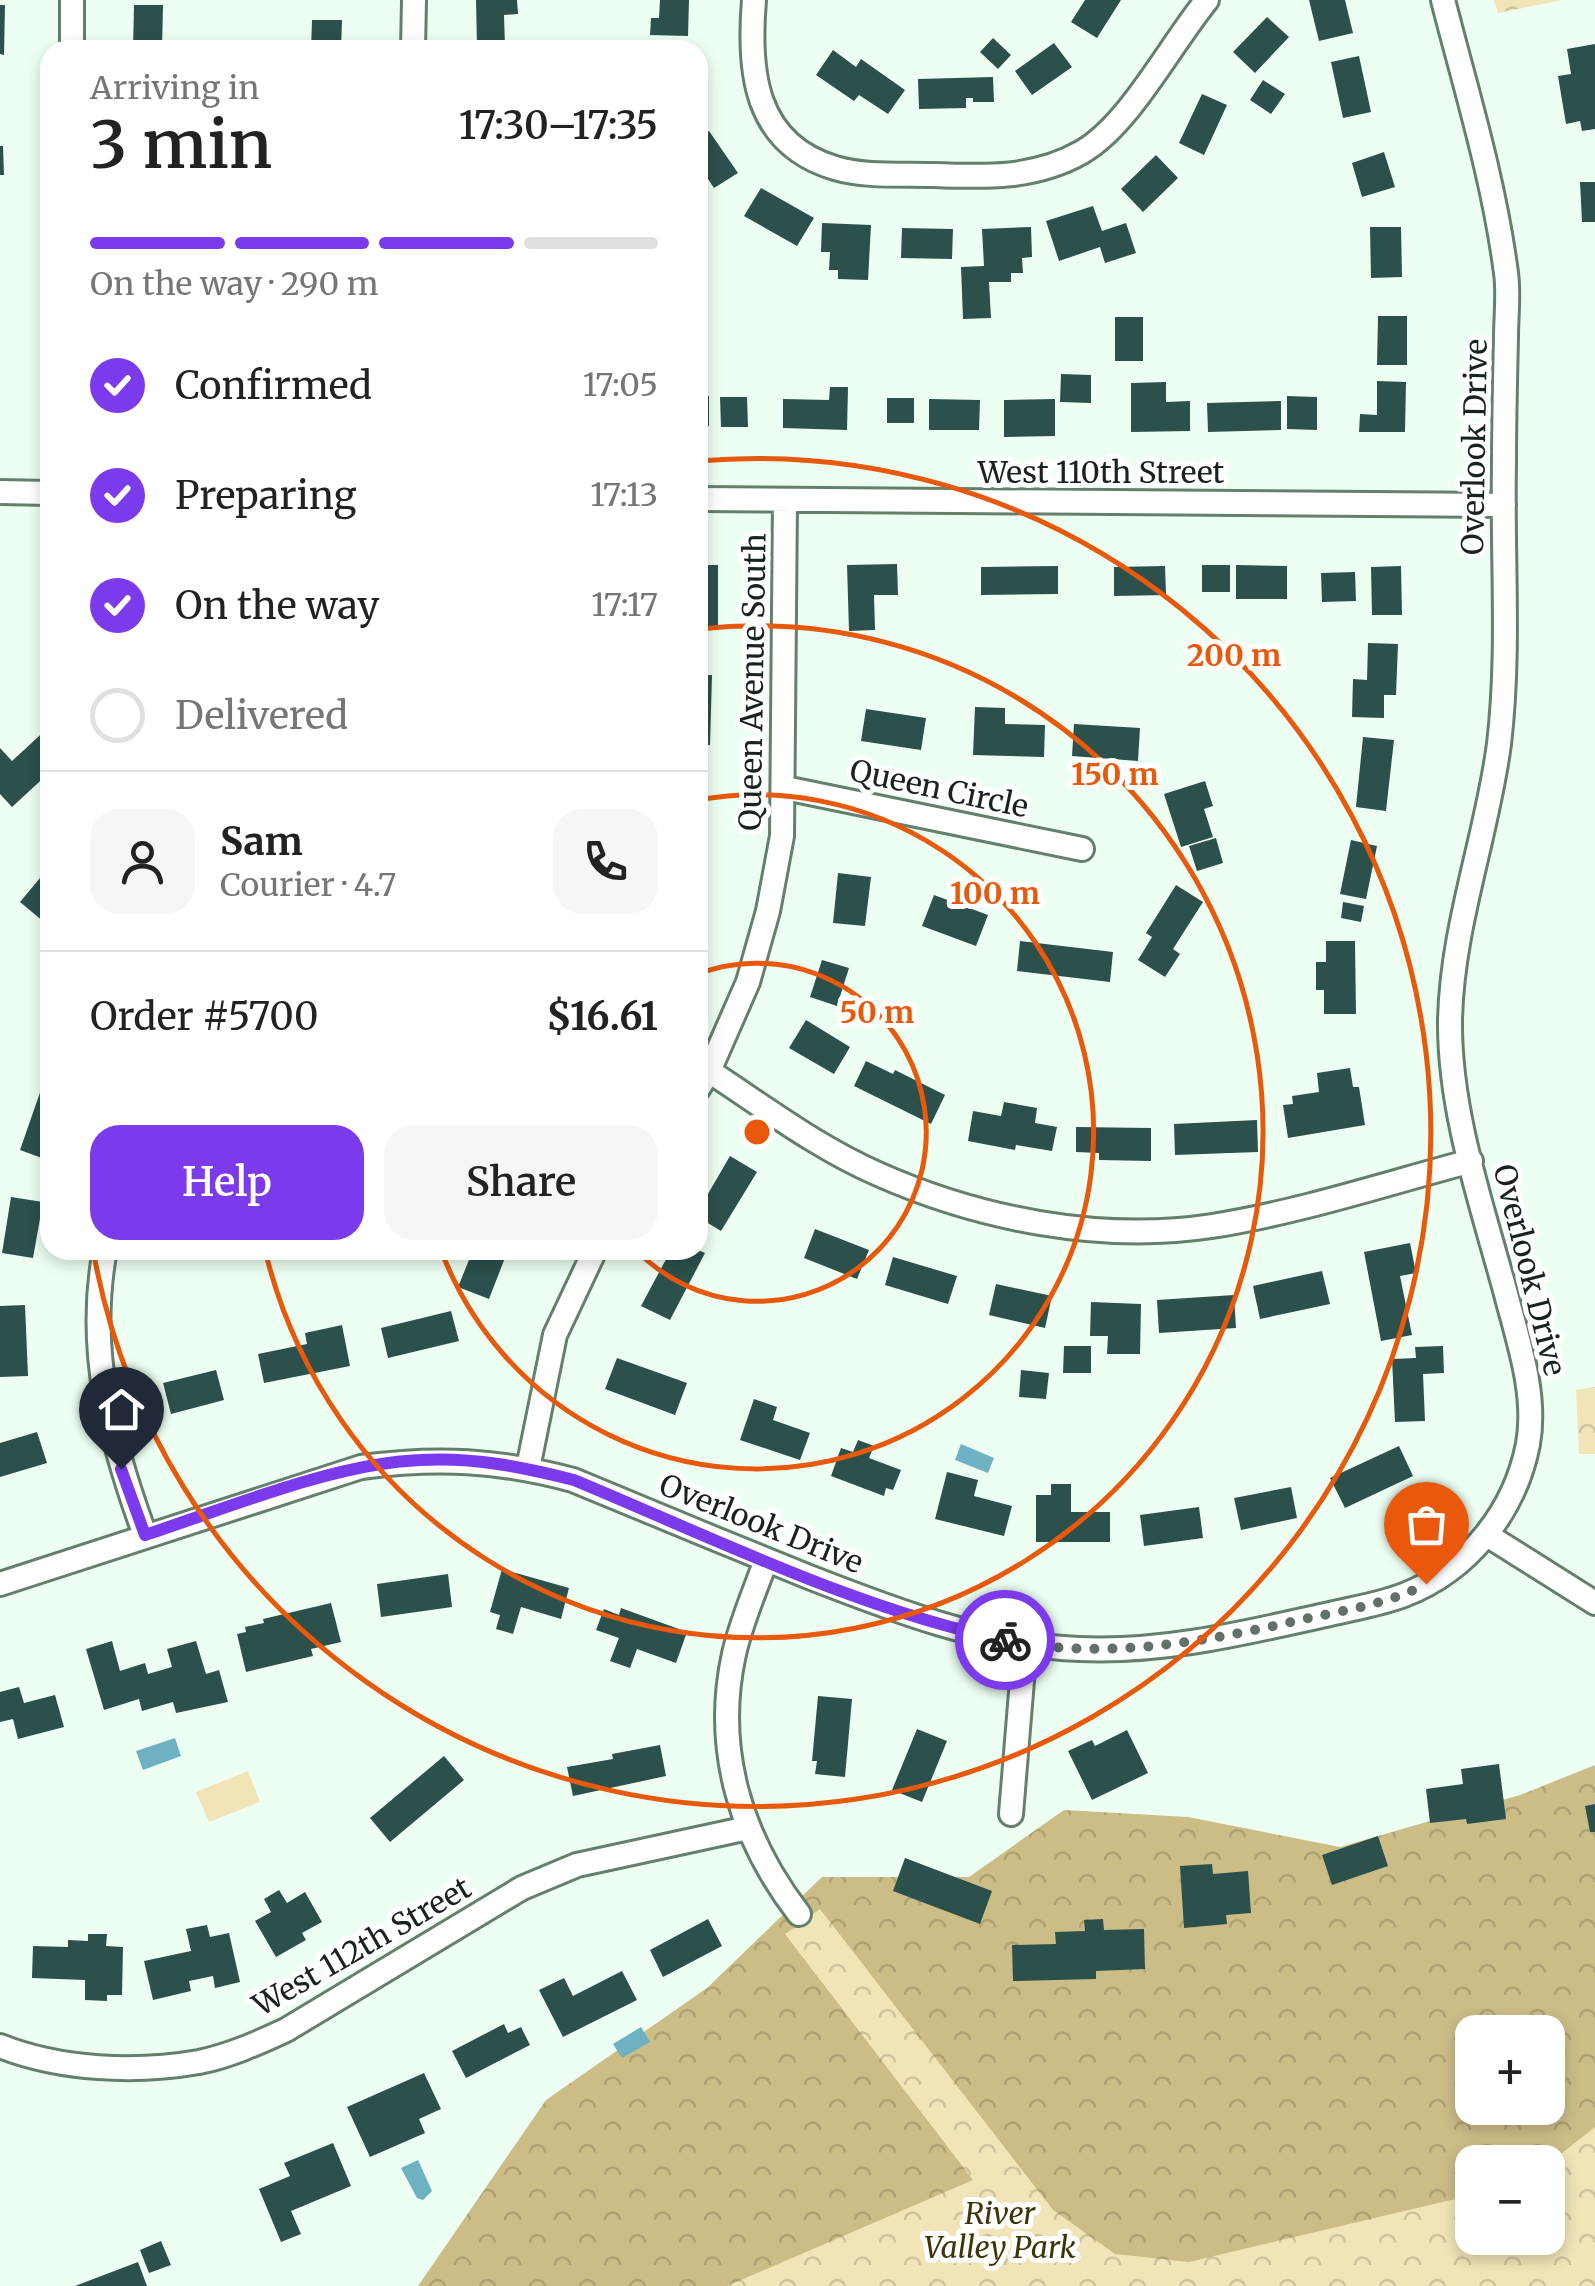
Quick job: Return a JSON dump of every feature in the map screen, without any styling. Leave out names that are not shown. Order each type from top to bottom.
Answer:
[{"type":"street","points":[[72,0],[72,40]]},
{"type":"street","points":[[413,40],[414,0]]},
{"type":"street","points":[[754,0],[750,48],[754,80],[764,110],[782,136],[807,156],[836,168],[866,173],[990,177],[1055,166],[1110,131],[1207,0]]},
{"type":"street","name":"Overlook Drive","points":[[0,1584],[361,1467],[420,1460],[481,1461],[574,1480],[766,1560],[927,1620],[1025,1644],[1082,1650],[1155,1647],[1226,1637],[1407,1594],[1444,1574],[1487,1535],[1501,1516],[1519,1477],[1530,1437],[1530,1395],[1470,1161],[1456,1092],[1450,1022],[1456,952],[1489,812],[1505,667],[1507,280],[1491,187],[1442,0]]},
{"type":"street","points":[[0,492],[40,493]]},
{"type":"street","name":"West 110th Street","points":[[708,500],[1504,505]]},
{"type":"street","name":"Queen Avenue South","points":[[708,1069],[748,982],[768,910],[782,836],[784,500]]},
{"type":"street","name":"Queen Circle","points":[[784,788],[1082,849]]},
{"type":"street","points":[[708,1083],[876,1174],[943,1200],[1012,1218],[1082,1228],[1208,1226],[1271,1215],[1470,1161]]},
{"type":"street","points":[[104,1260],[96,1339],[105,1405],[121,1469],[145,1535]]},
{"type":"street","points":[[528,1468],[554,1335],[590,1260]]},
{"type":"street","points":[[1487,1535],[1595,1603]]},
{"type":"street","points":[[766,1560],[734,1655],[728,1704],[728,1754],[748,1828],[772,1880],[799,1914]]},
{"type":"street","points":[[1010,1814],[1025,1644]]},
{"type":"street","name":"West 112th Street","points":[[0,2046],[70,2064],[154,2067],[200,2062],[286,2030],[522,1888],[577,1866],[748,1828]]},
{"type":"green space","points":[[1494,0],[1563,0],[1498,13]]},
{"type":"green space","points":[[1595,1387],[1595,1454],[1579,1454],[1576,1390]]},
{"type":"green space","points":[[1595,1765],[1595,2286],[418,2286],[546,2100],[707,1988],[822,1877],[969,1877],[1064,1810],[1188,1817],[1340,1847],[1520,1795]]},
{"type":"green space","points":[[248,1771],[260,1802],[209,1822],[196,1792]]},
{"type":"green space","name":"River Valley Park","points":[[820,1909],[1053,2210],[1115,2254],[1189,2262],[1455,2199],[1455,2255],[1565,2255],[1565,2151],[1595,2127],[1595,2286],[727,2286],[973,2180],[785,1934]]},
{"type":"water","points":[[961,1444],[994,1458],[988,1473],[955,1460]]},
{"type":"water","points":[[175,1738],[181,1756],[143,1770],[136,1751]]},
{"type":"water","points":[[641,2027],[650,2042],[622,2058],[613,2044]]},
{"type":"water","points":[[418,2160],[432,2191],[423,2200],[417,2198],[401,2168]]},
{"type":"building","points":[[476,0],[517,0],[518,14],[504,15],[505,40],[477,40]]},
{"type":"building","points":[[660,0],[689,0],[688,36],[650,35],[651,18],[659,18]]},
{"type":"building","points":[[1085,0],[1121,0],[1097,38],[1071,22]]},
{"type":"building","points":[[1309,0],[1345,0],[1353,33],[1319,41]]},
{"type":"building","points":[[0,5],[5,5],[4,55],[0,54]]},
{"type":"building","points":[[134,5],[163,5],[162,40],[133,40]]},
{"type":"building","points":[[1267,17],[1289,37],[1255,73],[1233,52]]},
{"type":"building","points":[[312,20],[342,20],[341,40],[311,40]]},
{"type":"building","points":[[993,38],[1011,55],[998,69],[980,52]]},
{"type":"building","points":[[1054,43],[1072,67],[1032,95],[1015,71]]},
{"type":"building","points":[[1595,44],[1595,129],[1582,131],[1580,121],[1566,124],[1558,76],[1571,74],[1567,49]]},
{"type":"building","points":[[833,50],[856,67],[861,59],[905,90],[888,114],[859,95],[854,101],[816,75]]},
{"type":"building","points":[[1359,56],[1371,112],[1343,118],[1331,62]]},
{"type":"building","points":[[993,77],[994,102],[966,98],[966,108],[919,109],[918,79]]},
{"type":"building","points":[[1263,80],[1285,94],[1271,114],[1250,100]]},
{"type":"building","points":[[1202,94],[1227,105],[1204,155],[1179,143]]},
{"type":"building","points":[[708,132],[738,173],[714,188],[708,179]]},
{"type":"building","points":[[3,146],[4,175],[0,175]]},
{"type":"building","points":[[1384,152],[1395,187],[1362,197],[1352,163]]},
{"type":"building","points":[[1156,155],[1178,178],[1143,212],[1121,189]]},
{"type":"building","points":[[1580,182],[1595,182],[1595,222],[1582,222]]},
{"type":"building","points":[[761,188],[814,218],[797,246],[744,216]]},
{"type":"building","points":[[1093,206],[1102,231],[1126,223],[1136,253],[1105,263],[1100,247],[1059,261],[1046,221]]},
{"type":"building","points":[[822,223],[871,225],[868,280],[838,279],[838,270],[829,270],[830,252],[821,252]]},
{"type":"building","points":[[1031,227],[1032,257],[1022,258],[1023,273],[1011,273],[1011,282],[989,282],[991,318],[963,319],[961,267],[984,266],[982,229]]},
{"type":"building","points":[[1370,227],[1401,227],[1402,277],[1371,278]]},
{"type":"building","points":[[902,228],[953,229],[952,259],[901,258]]},
{"type":"building","points":[[1378,316],[1407,316],[1407,365],[1377,365]]},
{"type":"building","points":[[1115,317],[1143,317],[1143,361],[1115,361]]},
{"type":"building","points":[[1061,374],[1091,375],[1091,403],[1060,402]]},
{"type":"building","points":[[1377,381],[1406,382],[1405,432],[1359,432],[1360,414],[1377,415]]},
{"type":"building","points":[[1166,382],[1166,402],[1190,401],[1190,431],[1131,432],[1131,383]]},
{"type":"building","points":[[830,387],[848,387],[847,430],[783,428],[783,399],[829,400]]},
{"type":"building","points":[[1287,396],[1317,397],[1317,430],[1287,429]]},
{"type":"building","points":[[720,397],[747,397],[748,427],[721,427]]},
{"type":"building","points":[[887,398],[914,398],[914,423],[887,423]]},
{"type":"building","points":[[929,399],[980,400],[979,430],[929,430]]},
{"type":"building","points":[[1055,399],[1055,436],[1004,437],[1004,400]]},
{"type":"building","points":[[1281,401],[1281,430],[1208,432],[1207,403]]},
{"type":"building","points":[[897,564],[898,595],[874,595],[875,630],[849,631],[847,565]]},
{"type":"building","points":[[708,565],[718,565],[718,629],[708,629]]},
{"type":"building","points":[[1202,565],[1230,565],[1230,592],[1202,592]]},
{"type":"building","points":[[1236,565],[1287,566],[1287,599],[1236,599]]},
{"type":"building","points":[[1058,566],[1058,594],[981,595],[981,567]]},
{"type":"building","points":[[1165,566],[1166,595],[1114,596],[1114,567]]},
{"type":"building","points":[[1401,566],[1402,615],[1372,615],[1371,567]]},
{"type":"building","points":[[1355,572],[1356,601],[1322,602],[1321,573]]},
{"type":"building","points":[[1368,643],[1398,644],[1396,695],[1384,695],[1384,718],[1352,717],[1353,679],[1367,680]]},
{"type":"building","points":[[708,675],[712,675],[710,745]]},
{"type":"building","points":[[975,707],[1005,708],[1005,724],[1045,725],[1044,757],[973,755]]},
{"type":"building","points":[[866,709],[926,718],[921,750],[861,741]]},
{"type":"building","points":[[1074,724],[1140,728],[1138,761],[1072,756]]},
{"type":"building","points":[[40,735],[40,781],[12,807],[0,794],[0,748],[12,761]]},
{"type":"building","points":[[1363,737],[1394,740],[1386,811],[1356,807]]},
{"type":"building","points":[[1205,781],[1213,806],[1204,809],[1213,837],[1181,847],[1164,794]]},
{"type":"building","points":[[1216,838],[1223,863],[1197,871],[1189,846]]},
{"type":"building","points":[[1351,840],[1377,846],[1366,899],[1340,894]]},
{"type":"building","points":[[838,873],[871,877],[865,926],[833,923]]},
{"type":"building","points":[[40,878],[40,919],[20,902]]},
{"type":"building","points":[[1176,885],[1203,902],[1173,949],[1180,954],[1165,977],[1138,960],[1152,937],[1146,933]]},
{"type":"building","points":[[934,895],[988,915],[976,946],[922,926]]},
{"type":"building","points":[[1343,902],[1364,906],[1361,922],[1341,918]]},
{"type":"building","points":[[1020,941],[1113,952],[1110,982],[1017,971]]},
{"type":"building","points":[[1326,941],[1355,941],[1356,1014],[1324,1014],[1324,990],[1316,990],[1316,962],[1326,962]]},
{"type":"building","points":[[822,960],[849,968],[837,1006],[810,997]]},
{"type":"building","points":[[806,1020],[850,1047],[834,1074],[789,1048]]},
{"type":"building","points":[[866,1061],[893,1074],[895,1070],[945,1095],[931,1124],[854,1086]]},
{"type":"building","points":[[1350,1068],[1353,1087],[1359,1087],[1365,1125],[1288,1138],[1283,1105],[1293,1104],[1292,1096],[1319,1092],[1317,1073]]},
{"type":"building","points":[[40,1093],[40,1157],[20,1150]]},
{"type":"building","points":[[1004,1102],[1037,1108],[1035,1123],[1057,1127],[1052,1151],[1016,1145],[1015,1150],[968,1141],[973,1111],[1001,1116]]},
{"type":"building","points":[[1257,1120],[1258,1152],[1175,1155],[1174,1124]]},
{"type":"building","points":[[1076,1127],[1151,1128],[1151,1161],[1099,1160],[1099,1153],[1076,1152]]},
{"type":"building","points":[[730,1156],[757,1172],[721,1231],[708,1223],[708,1194]]},
{"type":"building","points":[[11,1197],[40,1202],[33,1258],[2,1253]]},
{"type":"building","points":[[815,1229],[869,1250],[857,1279],[804,1258]]},
{"type":"building","points":[[1410,1243],[1416,1273],[1400,1276],[1412,1335],[1381,1341],[1364,1252]]},
{"type":"building","points":[[893,1257],[957,1276],[948,1304],[885,1285]]},
{"type":"building","points":[[469,1260],[504,1260],[489,1299],[458,1287]]},
{"type":"building","points":[[666,1260],[701,1260],[670,1320],[641,1306]]},
{"type":"building","points":[[1322,1271],[1330,1304],[1260,1319],[1253,1286]]},
{"type":"building","points":[[996,1284],[1052,1296],[1045,1328],[989,1315]]},
{"type":"building","points":[[1234,1295],[1236,1328],[1159,1333],[1157,1300]]},
{"type":"building","points":[[1091,1302],[1141,1304],[1140,1354],[1107,1354],[1108,1336],[1090,1336]]},
{"type":"building","points":[[25,1305],[28,1376],[0,1377],[0,1306]]},
{"type":"building","points":[[451,1311],[459,1341],[388,1358],[381,1328]]},
{"type":"building","points":[[342,1325],[350,1366],[264,1383],[258,1354],[307,1344],[305,1333]]},
{"type":"building","points":[[1064,1346],[1091,1346],[1091,1373],[1063,1373]]},
{"type":"building","points":[[1443,1346],[1444,1373],[1423,1374],[1425,1421],[1395,1422],[1392,1359],[1416,1358],[1415,1347]]},
{"type":"building","points":[[617,1358],[687,1383],[675,1415],[605,1389]]},
{"type":"building","points":[[216,1370],[224,1400],[171,1414],[163,1383]]},
{"type":"building","points":[[1021,1370],[1049,1373],[1046,1399],[1019,1397]]},
{"type":"building","points":[[754,1399],[777,1407],[773,1420],[810,1433],[800,1460],[740,1440]]},
{"type":"building","points":[[37,1432],[47,1463],[0,1477],[0,1443]]},
{"type":"building","points":[[858,1440],[874,1446],[869,1458],[901,1470],[893,1490],[886,1488],[884,1496],[831,1476],[841,1448],[853,1452]]},
{"type":"building","points":[[1399,1446],[1413,1476],[1345,1508],[1330,1478]]},
{"type":"building","points":[[947,1472],[978,1480],[974,1496],[1012,1506],[1004,1536],[935,1519]]},
{"type":"building","points":[[1051,1484],[1071,1484],[1071,1512],[1110,1512],[1110,1542],[1036,1542],[1036,1495],[1051,1495]]},
{"type":"building","points":[[1291,1487],[1297,1518],[1241,1530],[1234,1498]]},
{"type":"building","points":[[1199,1507],[1203,1538],[1144,1546],[1140,1515]]},
{"type":"building","points":[[502,1569],[569,1588],[561,1619],[521,1607],[513,1634],[496,1629],[500,1615],[490,1612]]},
{"type":"building","points":[[448,1574],[452,1607],[381,1617],[377,1584]]},
{"type":"building","points":[[331,1603],[341,1642],[311,1649],[313,1656],[246,1672],[237,1634],[246,1632],[245,1627]]},
{"type":"building","points":[[621,1608],[687,1632],[676,1663],[637,1649],[630,1668],[610,1661],[619,1638],[596,1630],[604,1609],[619,1615]]},
{"type":"building","points":[[112,1641],[120,1671],[145,1663],[148,1674],[172,1667],[167,1649],[196,1641],[206,1674],[219,1670],[228,1702],[176,1713],[173,1702],[142,1711],[139,1699],[104,1710],[86,1649]]},
{"type":"building","points":[[19,1687],[24,1703],[55,1695],[64,1727],[18,1739],[13,1719],[0,1722],[0,1692]]},
{"type":"building","points":[[818,1696],[852,1699],[845,1777],[815,1774],[817,1761],[812,1761]]},
{"type":"building","points":[[917,1729],[947,1741],[922,1802],[892,1790]]},
{"type":"building","points":[[1127,1730],[1148,1773],[1092,1800],[1068,1751],[1092,1740],[1095,1746]]},
{"type":"building","points":[[660,1745],[666,1776],[573,1796],[567,1767]]},
{"type":"building","points":[[444,1756],[464,1780],[390,1842],[370,1818]]},
{"type":"building","points":[[1499,1764],[1506,1819],[1430,1823],[1426,1789],[1463,1784],[1461,1769]]},
{"type":"building","points":[[1595,1804],[1595,1832],[1590,1832],[1585,1806]]},
{"type":"building","points":[[1378,1836],[1388,1866],[1332,1885],[1322,1855]]},
{"type":"building","points":[[905,1858],[992,1891],[980,1924],[893,1891]]},
{"type":"building","points":[[1212,1864],[1213,1874],[1248,1871],[1251,1913],[1226,1915],[1227,1924],[1184,1928],[1180,1866]]},
{"type":"building","points":[[279,1890],[287,1903],[305,1892],[322,1922],[302,1933],[306,1940],[276,1957],[255,1921],[271,1912],[264,1899]]},
{"type":"building","points":[[708,1919],[722,1946],[663,1977],[650,1950]]},
{"type":"building","points":[[1103,1919],[1104,1930],[1144,1929],[1145,1969],[1096,1971],[1096,1979],[1013,1981],[1012,1945],[1056,1944],[1055,1932],[1085,1931],[1084,1920]]},
{"type":"building","points":[[207,1925],[210,1937],[229,1933],[240,1982],[215,1988],[213,1976],[189,1981],[191,1991],[153,2000],[144,1961],[191,1951],[186,1929]]},
{"type":"building","points":[[88,1934],[107,1934],[106,1946],[123,1947],[122,1995],[107,1995],[107,2001],[85,2000],[85,1980],[32,1978],[33,1946],[68,1947],[68,1940],[88,1941]]},
{"type":"building","points":[[622,1971],[637,2000],[563,2037],[539,1990],[564,1978],[573,1996]]},
{"type":"building","points":[[504,2024],[508,2033],[521,2027],[530,2045],[466,2078],[452,2051]]},
{"type":"building","points":[[424,2073],[441,2109],[419,2119],[425,2133],[370,2157],[347,2107]]},
{"type":"building","points":[[333,2143],[351,2186],[291,2211],[301,2234],[281,2242],[259,2189],[290,2176],[284,2163]]},
{"type":"building","points":[[161,2241],[171,2265],[149,2273],[140,2250]]},
{"type":"building","points":[[138,2262],[147,2286],[75,2286]]},
{"type":"way so far","points":[[1005,1640],[1082,1650],[1155,1647],[1226,1637],[1367,1605],[1407,1594],[1426,1584]]},
{"type":"route","points":[[121,1469],[145,1535],[361,1467],[420,1460],[481,1461],[528,1468],[574,1480],[874,1602],[962,1631],[1005,1640]]}]
